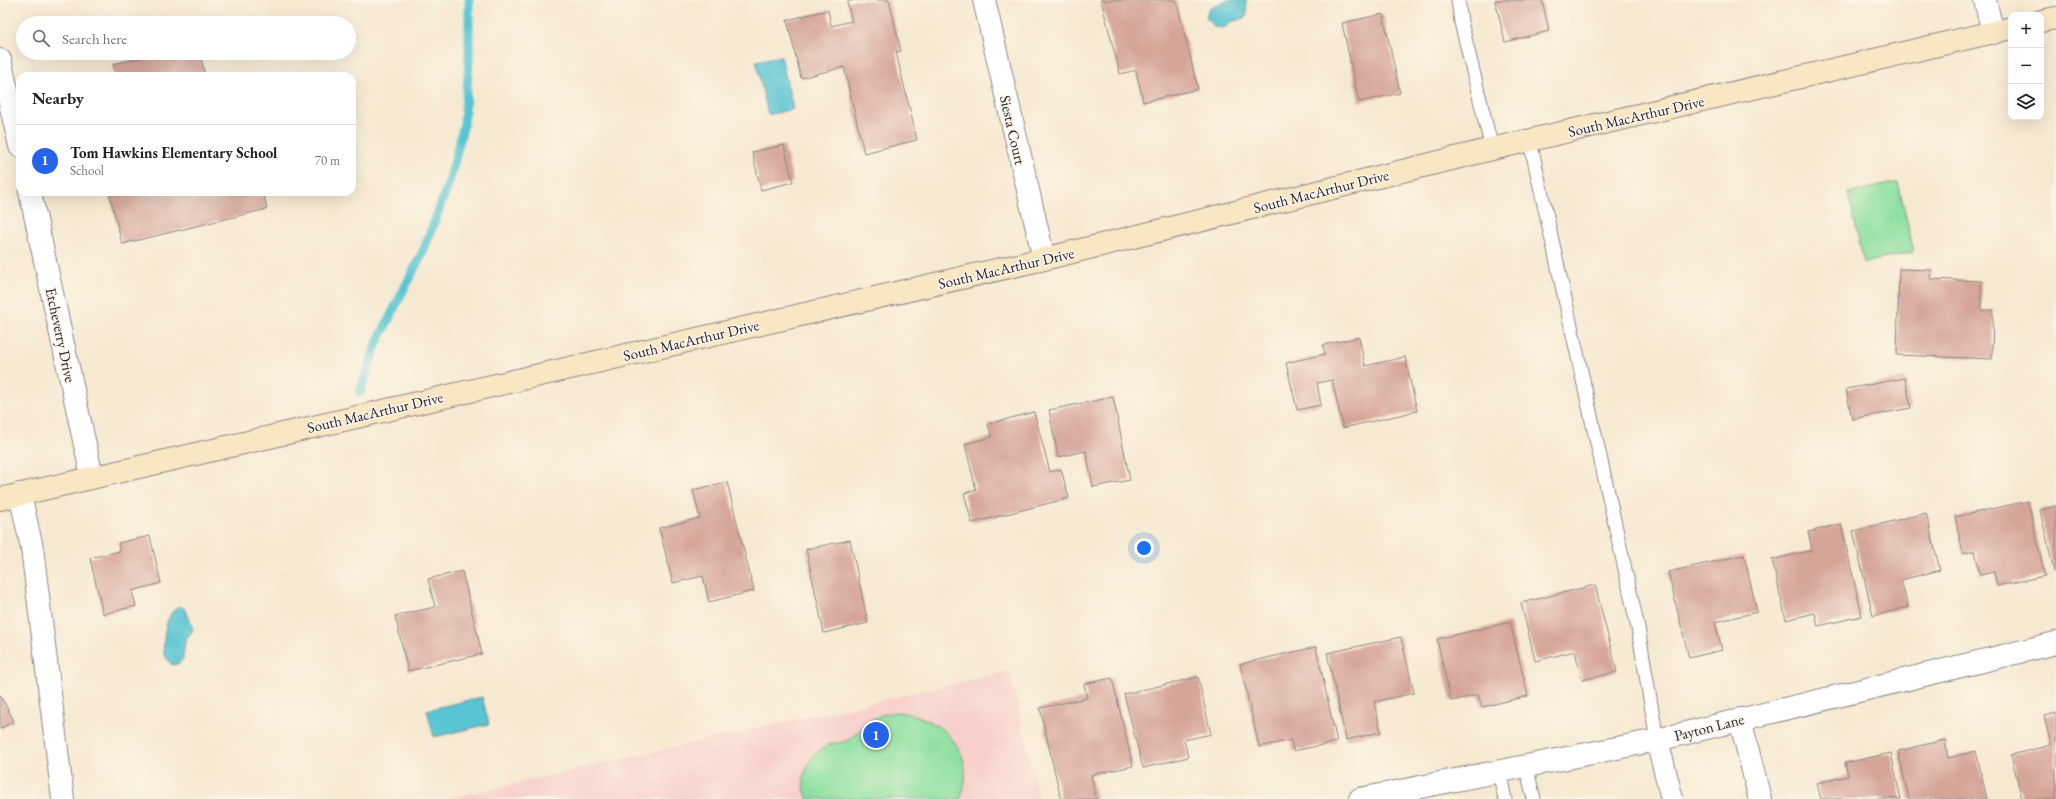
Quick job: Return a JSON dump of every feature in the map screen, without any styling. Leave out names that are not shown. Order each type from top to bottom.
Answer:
[{"type":"street","name":"Siesta Court","points":[[984,0],[1044,259]]},
{"type":"street","points":[[1985,0],[2002,30]]},
{"type":"street","points":[[2044,20],[2056,18]]},
{"type":"street","name":"South MacArthur Drive","points":[[10,497],[1044,259],[1492,150],[2002,30]]},
{"type":"street","points":[[0,60],[16,129]]},
{"type":"street","name":"Etcheverry Drive","points":[[31,196],[92,477]]},
{"type":"street","points":[[10,497],[32,548],[63,799]]},
{"type":"street","name":"Payton Lane","points":[[1360,799],[1657,740],[2056,643]]},
{"type":"street","points":[[1740,719],[1760,799]]},
{"type":"street","points":[[1657,740],[1672,799]]},
{"type":"lane","points":[[1458,0],[1492,150]]},
{"type":"lane","points":[[1530,141],[1638,628],[1657,740]]},
{"type":"lane","points":[[1526,766],[1534,799]]},
{"type":"lane","points":[[1499,771],[1505,799]]},
{"type":"shaded area","points":[[1009,671],[1039,799],[447,799]]},
{"type":"green space","points":[[1898,182],[1914,252],[1864,263],[1848,193]]},
{"type":"green space","points":[[897,712],[913,715],[928,721],[942,729],[952,740],[960,752],[965,767],[965,782],[960,799],[808,799],[804,783],[805,774],[811,759],[817,753],[831,744],[848,740],[870,721],[880,715]]},
{"type":"water","points":[[1226,0],[1246,0],[1247,15],[1245,18],[1233,21],[1224,28],[1214,27],[1207,19],[1208,11],[1213,6]]},
{"type":"water","points":[[781,56],[793,109],[768,115],[756,61]]},
{"type":"water","points":[[179,606],[184,608],[193,629],[187,638],[182,660],[177,664],[172,665],[164,655],[164,635],[170,615]]},
{"type":"water","points":[[482,697],[489,724],[434,737],[427,710]]},
{"type":"building","points":[[854,0],[889,0],[901,51],[896,52],[917,140],[864,153],[844,67],[801,78],[787,20],[828,10],[831,26],[852,21],[847,2]]},
{"type":"building","points":[[1101,0],[1176,0],[1198,89],[1143,102],[1136,70],[1120,74]]},
{"type":"building","points":[[1495,0],[1542,0],[1549,31],[1505,42]]},
{"type":"building","points":[[1383,14],[1400,93],[1359,102],[1342,23]]},
{"type":"building","points":[[132,60],[202,60],[204,72],[114,72],[113,64]]},
{"type":"building","points":[[784,145],[793,182],[761,190],[752,152]]},
{"type":"building","points":[[110,196],[264,196],[267,209],[122,244]]},
{"type":"building","points":[[1899,269],[1932,270],[1931,279],[1981,281],[1981,310],[1993,310],[1992,359],[1897,355]]},
{"type":"building","points":[[1359,337],[1365,366],[1405,357],[1417,411],[1343,428],[1332,380],[1317,383],[1321,405],[1297,410],[1286,363],[1325,354],[1323,345]]},
{"type":"building","points":[[1905,378],[1911,408],[1852,419],[1846,389]]},
{"type":"building","points":[[1113,397],[1130,480],[1093,487],[1086,451],[1058,457],[1049,410]]},
{"type":"building","points":[[1034,412],[1050,472],[1061,469],[1069,498],[972,523],[964,493],[976,490],[965,444],[992,437],[988,424]]},
{"type":"building","points":[[727,482],[754,591],[709,602],[703,576],[673,583],[659,528],[700,518],[693,490]]},
{"type":"building","points":[[2028,501],[2045,576],[1997,586],[1994,572],[1980,575],[1975,551],[1963,554],[1955,517]]},
{"type":"building","points":[[2056,506],[2056,571],[2054,571],[2040,510]]},
{"type":"building","points":[[1926,513],[1940,570],[1901,580],[1908,607],[1873,616],[1853,531]]},
{"type":"building","points":[[1841,524],[1862,616],[1818,626],[1815,613],[1786,620],[1772,560],[1812,550],[1808,532]]},
{"type":"building","points":[[150,536],[161,583],[132,591],[136,606],[103,614],[90,558],[120,551],[118,543]]},
{"type":"building","points":[[850,540],[868,623],[824,633],[806,549]]},
{"type":"building","points":[[1744,555],[1757,612],[1715,622],[1722,650],[1689,658],[1668,572]]},
{"type":"building","points":[[462,571],[482,654],[408,671],[395,616],[435,607],[428,579]]},
{"type":"building","points":[[1595,585],[1617,672],[1582,680],[1575,651],[1535,661],[1521,603]]},
{"type":"building","points":[[1510,622],[1528,696],[1482,707],[1478,695],[1451,701],[1437,639]]},
{"type":"building","points":[[1401,637],[1414,693],[1374,702],[1381,732],[1346,740],[1327,653]]},
{"type":"building","points":[[1316,647],[1337,742],[1293,751],[1291,740],[1259,747],[1240,664]]},
{"type":"building","points":[[1198,677],[1211,734],[1184,740],[1188,757],[1143,768],[1124,694]]},
{"type":"building","points":[[1112,678],[1133,766],[1091,775],[1096,799],[1061,799],[1040,708],[1087,698],[1084,684]]},
{"type":"building","points":[[0,695],[14,721],[0,729]]},
{"type":"building","points":[[2056,713],[2056,799],[2022,799],[2011,755],[2051,745],[2044,716]]},
{"type":"building","points":[[1945,740],[1948,758],[1976,751],[1987,799],[1909,799],[1898,751]]},
{"type":"building","points":[[1891,753],[1901,799],[1821,799],[1817,783],[1848,776],[1845,763]]},
{"type":"waterway","points":[[360,392],[376,345],[425,247],[450,179],[464,124],[469,61],[469,0]]},
{"type":"place","name":"Tom Hawkins Elementary School","points":[[876,735]]}]
